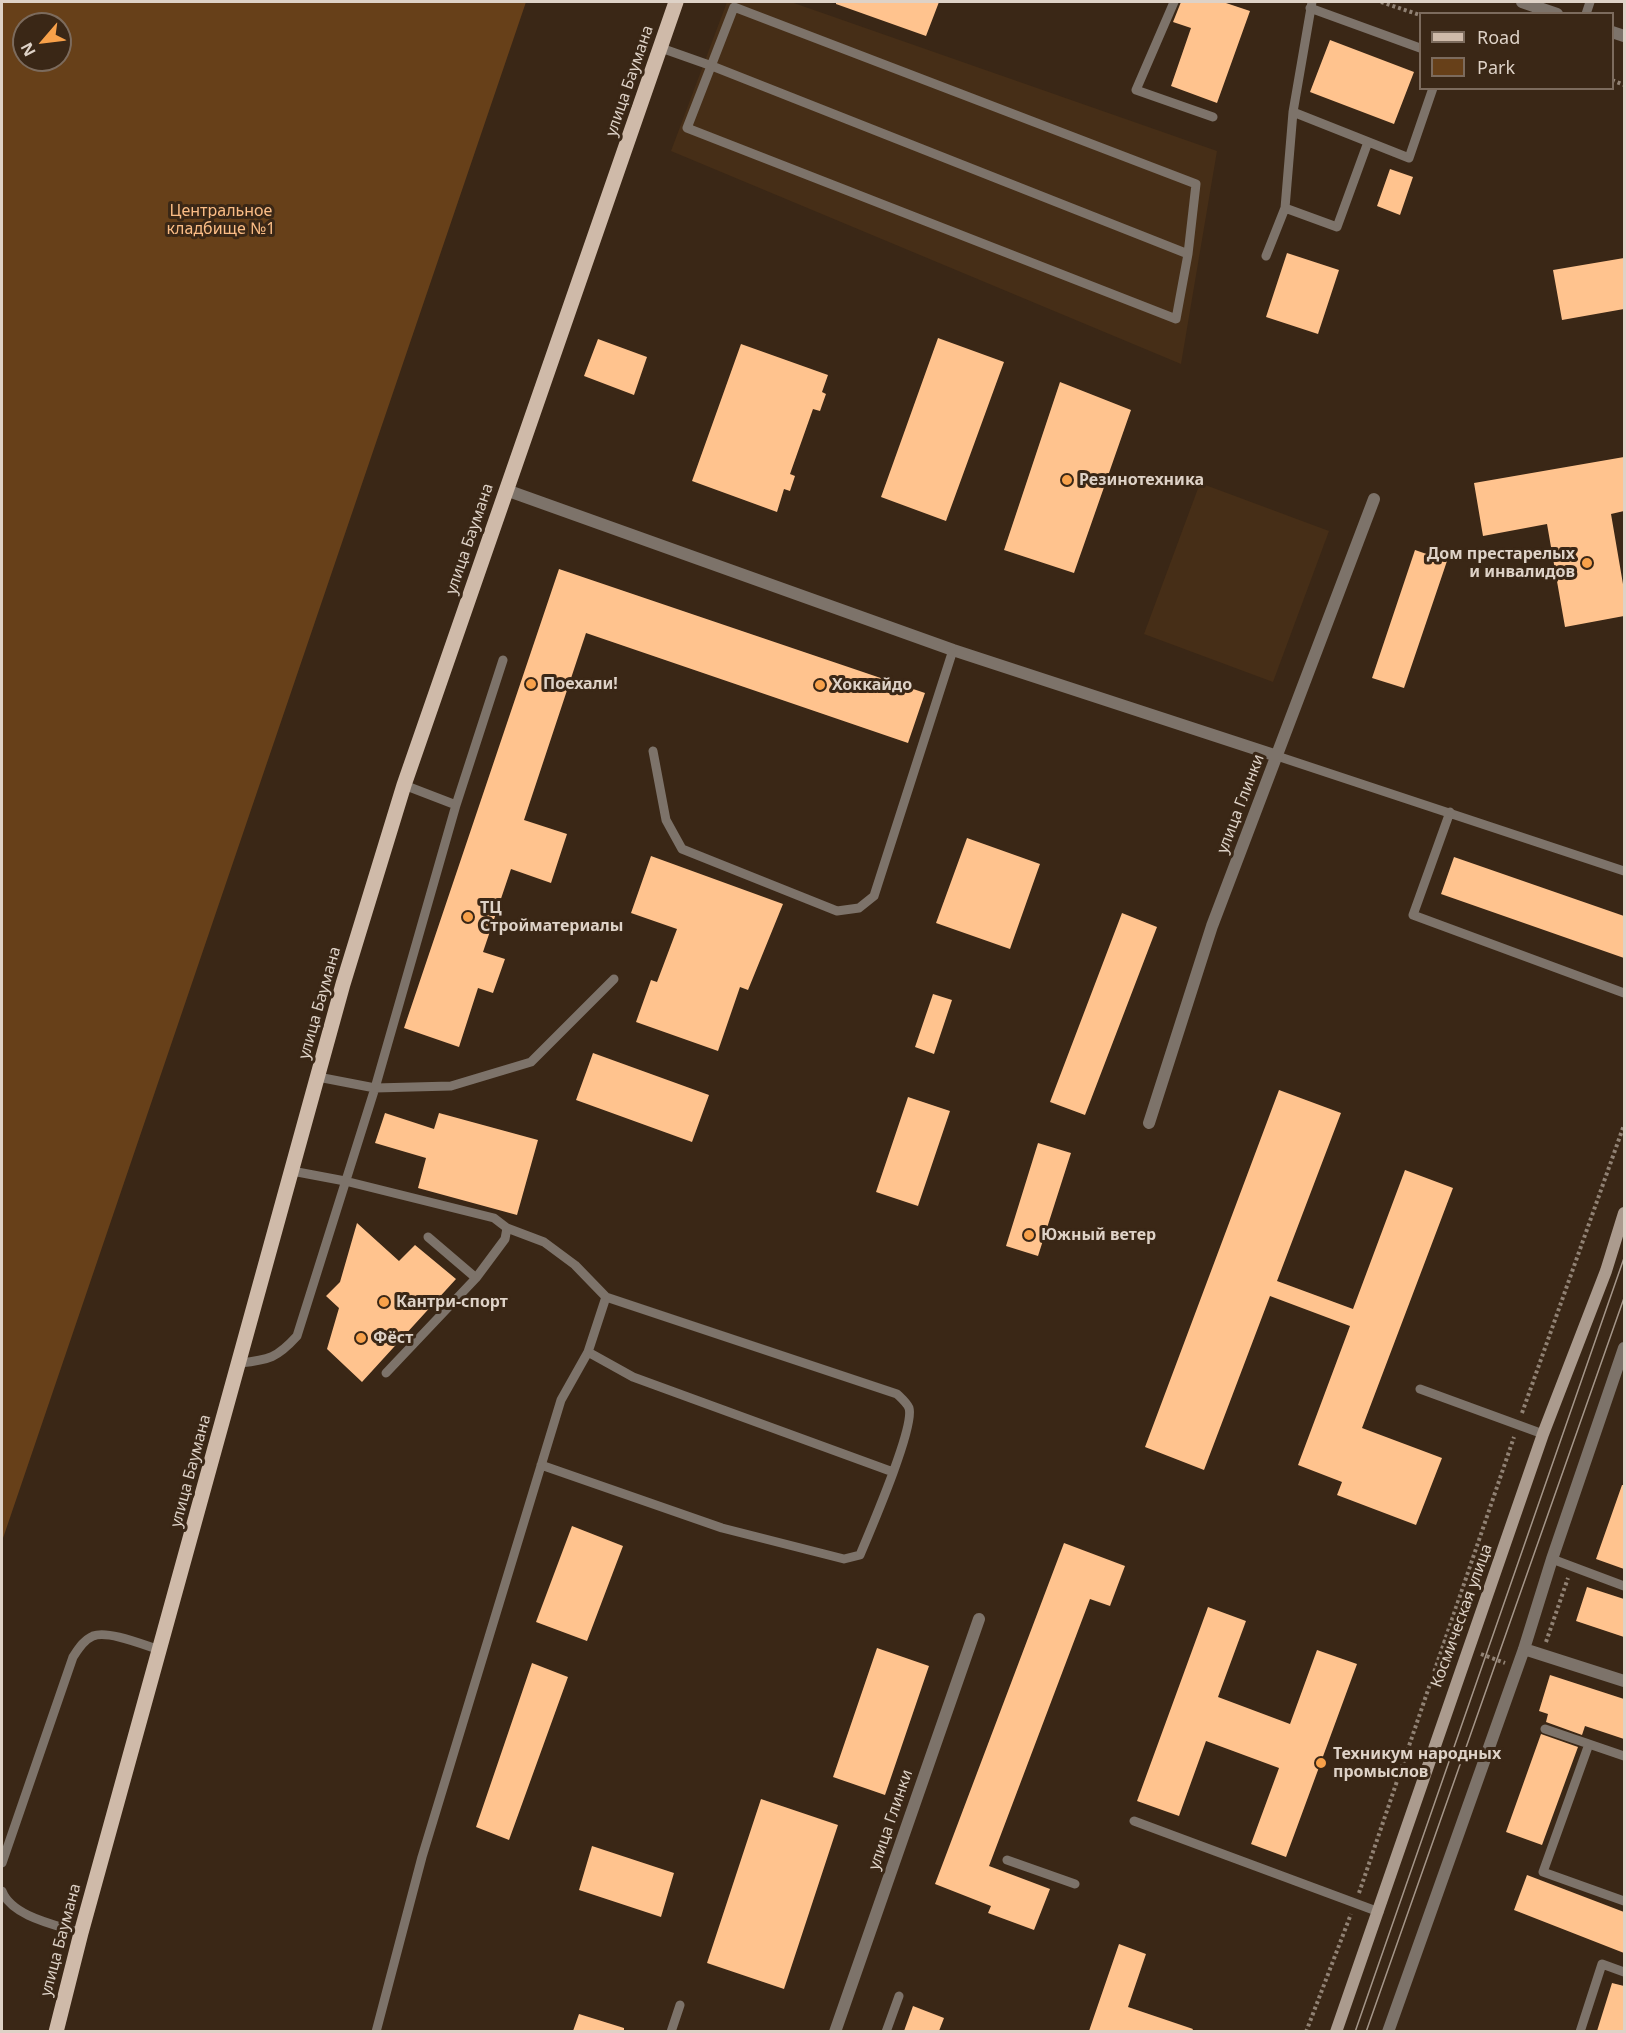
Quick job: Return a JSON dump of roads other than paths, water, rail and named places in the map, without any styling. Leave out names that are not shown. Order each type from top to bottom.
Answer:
[{"type":"main road","name":"улица Баумана","points":[[56,2031],[343,984],[404,785],[676,2]]},
{"type":"main road","name":"Космическая улица","points":[[1336,2031],[1543,1434],[1606,1271],[1624,1213]]},
{"type":"street","points":[[1522,2],[1551,12]]},
{"type":"street","points":[[506,490],[953,650],[1277,756]]},
{"type":"street","name":"улица Глинки","points":[[1149,1123],[1212,926],[1374,499]]},
{"type":"street","points":[[1388,2031],[1524,1649],[1552,1559],[1624,1348]]},
{"type":"street","name":"улица Глинки","points":[[835,2031],[979,1619]]},
{"type":"street","points":[[1524,1649],[1624,1681]]},
{"type":"lane","points":[[1174,2],[1136,90],[1213,117]]},
{"type":"lane","points":[[1266,256],[1285,208],[1293,112],[1311,5],[1419,48]]},
{"type":"lane","points":[[734,7],[1196,184],[1188,254],[1176,319],[687,128],[734,7]]},
{"type":"lane","points":[[661,48],[712,66],[1188,254]]},
{"type":"lane","points":[[1293,112],[1409,158],[1432,90]]},
{"type":"lane","points":[[1285,208],[1337,226],[1368,142]]},
{"type":"lane","points":[[653,751],[666,820],[682,849],[837,911],[859,908],[874,896],[953,650]]},
{"type":"lane","points":[[240,1363],[264,1360],[284,1351],[297,1336],[375,1088],[456,805],[503,660]]},
{"type":"lane","points":[[1277,756],[1624,872]]},
{"type":"lane","points":[[404,785],[456,805]]},
{"type":"lane","points":[[1450,812],[1413,915],[1624,993]]},
{"type":"lane","points":[[318,1077],[375,1088],[451,1086],[531,1062],[614,979]]},
{"type":"lane","points":[[292,1171],[494,1218],[507,1228],[544,1242],[575,1265],[606,1297],[897,1394],[909,1407],[909,1424],[893,1472],[860,1555],[844,1559],[722,1528],[541,1466]]},
{"type":"lane","points":[[386,1373],[476,1278],[505,1239],[507,1228]]},
{"type":"lane","points":[[428,1237],[476,1278]]},
{"type":"lane","points":[[375,2031],[422,1857],[561,1400],[588,1352],[606,1297]]},
{"type":"lane","points":[[588,1352],[633,1377],[893,1472]]},
{"type":"lane","points":[[1420,1389],[1543,1434]]},
{"type":"lane","points":[[1552,1559],[1624,1587]]},
{"type":"lane","points":[[2,1863],[73,1657],[83,1643],[95,1635],[109,1635],[160,1650]]},
{"type":"lane","points":[[1545,1729],[1624,1756]]},
{"type":"lane","points":[[1589,1744],[1543,1872],[1624,1901]]},
{"type":"lane","points":[[1134,1821],[1379,1912]]},
{"type":"lane","points":[[1007,1860],[1075,1884]]},
{"type":"lane","points":[[2,1892],[4,1898],[24,1914],[81,1933]]},
{"type":"lane","points":[[1580,2031],[1602,1964],[1624,1971]]},
{"type":"lane","points":[[886,2031],[899,1996]]},
{"type":"lane","points":[[671,2031],[680,2005]]},
{"type":"tram line","points":[[1355,2032],[1624,1258]]},
{"type":"tram line","points":[[1366,2032],[1624,1298]]},
{"type":"place","name":"Резинотехника","points":[[1067,480]]},
{"type":"place","name":"Дом престарелых и инвалидов","points":[[1587,563]]},
{"type":"place","name":"Поехали!","points":[[531,684]]},
{"type":"place","name":"Хоккайдо","points":[[820,685]]},
{"type":"place","name":"ТЦ Стройматериалы","points":[[468,917]]},
{"type":"place","name":"Южный ветер","points":[[1029,1235]]},
{"type":"place","name":"Кантри-спорт","points":[[384,1302]]},
{"type":"place","name":"Фёст","points":[[361,1338]]},
{"type":"place","name":"Техникум народных промыслов","points":[[1321,1763]]},
{"type":"park label","name":"Центральное кладбище №1","points":[[221,220]]}]
